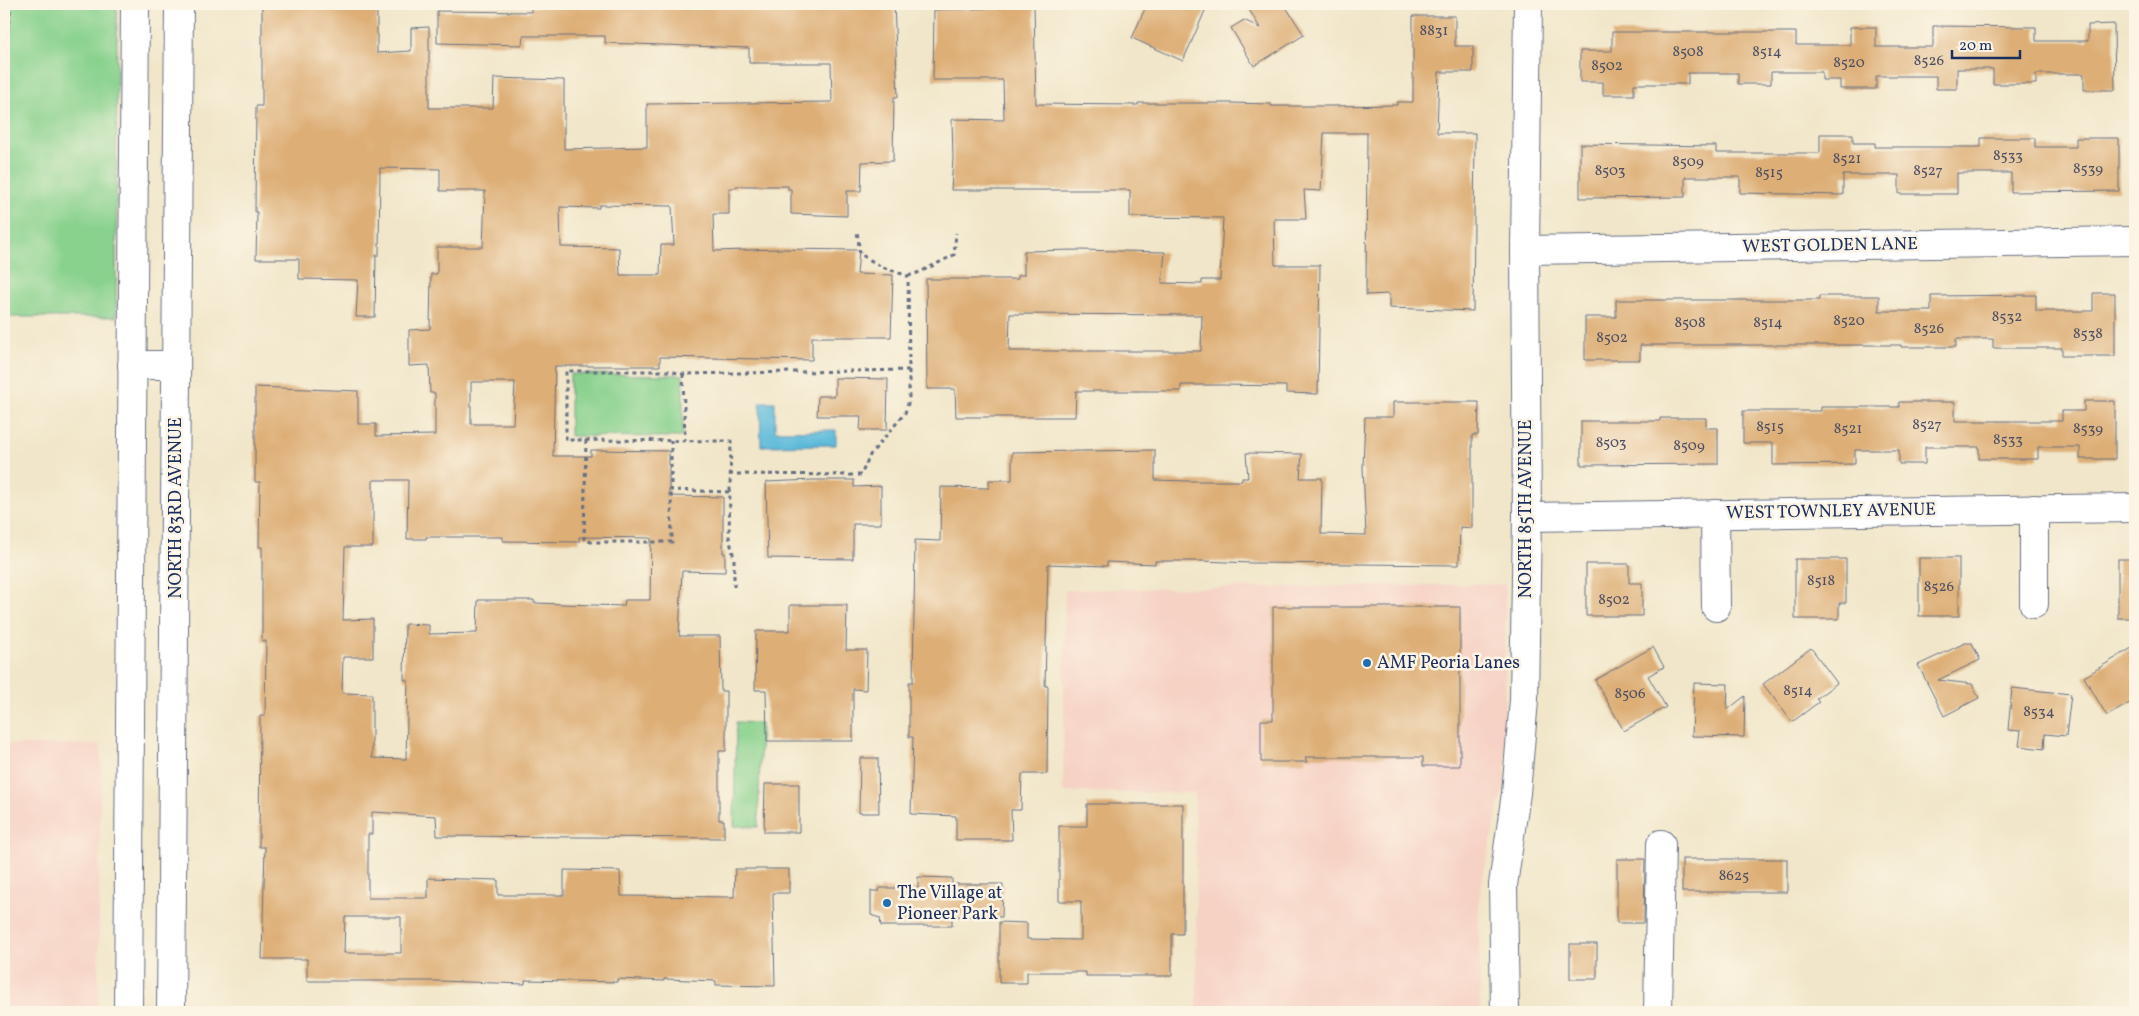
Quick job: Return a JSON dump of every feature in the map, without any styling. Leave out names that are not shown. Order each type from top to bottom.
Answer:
[{"type":"street","points":[[128,1012],[135,4]]},
{"type":"street","name":"NORTH 83RD AVENUE","points":[[171,1012],[179,4]]},
{"type":"street","name":"NORTH 85TH AVENUE","points":[[1505,1012],[1503,885],[1516,793],[1524,700],[1527,517],[1526,250],[1528,4]]},
{"type":"street","name":"WEST GOLDEN LANE","points":[[1526,250],[2135,241]]},
{"type":"street","points":[[132,365],[176,365]]},
{"type":"street","name":"WEST TOWNLEY AVENUE","points":[[1527,517],[2135,508]]},
{"type":"street","points":[[2034,509],[2034,604]]},
{"type":"street","points":[[1715,514],[1716,607]]},
{"type":"street","points":[[1658,1012],[1661,844]]},
{"type":"path","points":[[4,62],[11,4]]},
{"type":"path","points":[[857,231],[860,254],[882,267],[908,276],[927,269],[954,255],[956,232]]},
{"type":"path","points":[[729,474],[861,475],[870,455],[905,413],[908,400],[908,276]]},
{"type":"path","points":[[734,587],[734,558],[729,537],[731,441],[566,440],[566,371],[669,371],[683,374],[908,370]]},
{"type":"path","points":[[683,374],[685,440]]},
{"type":"path","points":[[586,440],[584,539],[591,542],[672,542],[671,440]]},
{"type":"path","points":[[671,490],[729,492]]},
{"type":"shaded area","points":[[1505,584],[1505,780],[1479,901],[1480,1012],[1197,1012],[1195,793],[1063,792],[1065,590]]},
{"type":"shaded area","points":[[101,744],[98,1012],[4,1012],[4,745]]},
{"type":"green space","points":[[4,4],[117,4],[116,317],[4,317]]},
{"type":"green space","points":[[570,374],[683,375],[683,437],[570,436]]},
{"type":"green space","points":[[736,722],[761,723],[758,827],[734,826]]},
{"type":"water","points":[[760,402],[775,402],[775,431],[836,430],[836,445],[761,446]]},
{"type":"building","points":[[262,4],[377,4],[377,53],[411,51],[411,28],[429,27],[429,108],[493,108],[494,78],[564,80],[564,149],[647,147],[647,104],[832,102],[831,63],[749,63],[749,48],[605,43],[605,36],[523,36],[522,45],[437,43],[437,11],[531,12],[531,7],[606,7],[606,4],[748,7],[748,4],[894,4],[898,97],[894,97],[893,161],[862,162],[861,191],[847,191],[847,216],[791,214],[791,189],[788,189],[788,186],[736,186],[736,188],[729,188],[729,214],[713,214],[714,251],[779,249],[859,250],[857,274],[893,275],[891,337],[812,337],[812,360],[660,357],[660,366],[555,366],[553,456],[591,456],[591,450],[669,451],[669,496],[723,497],[725,572],[682,571],[679,636],[720,636],[721,691],[726,691],[726,751],[719,751],[719,820],[724,820],[724,838],[437,836],[436,816],[372,812],[372,834],[368,834],[368,898],[428,898],[428,878],[498,880],[498,895],[564,895],[564,870],[620,871],[621,896],[734,897],[735,869],[789,869],[789,893],[773,893],[775,986],[716,985],[716,981],[664,979],[664,981],[617,979],[617,982],[525,980],[525,984],[439,981],[307,981],[307,959],[262,959],[265,847],[259,847],[260,716],[265,716],[266,641],[262,641],[262,547],[259,547],[260,482],[255,482],[255,387],[358,391],[358,424],[376,424],[376,436],[435,435],[435,393],[430,393],[429,365],[409,366],[409,330],[430,329],[431,274],[437,274],[437,247],[483,247],[485,191],[440,191],[440,169],[380,168],[379,255],[376,255],[375,317],[356,317],[358,280],[299,279],[299,259],[256,259],[256,106],[262,106]],"holes":[[[599,205],[672,206],[674,245],[661,245],[660,275],[620,275],[619,248],[561,247],[560,207],[599,208]],[[471,382],[515,382],[513,424],[471,424]],[[373,480],[408,480],[407,539],[426,539],[426,537],[503,537],[503,541],[579,542],[579,537],[651,538],[650,600],[625,600],[624,606],[534,603],[534,600],[478,600],[477,633],[429,634],[429,625],[405,624],[404,680],[408,680],[406,759],[372,758],[372,694],[342,693],[343,657],[373,657],[373,619],[343,620],[345,547],[373,547]],[[345,917],[401,917],[401,953],[344,953]]]},
{"type":"building","points":[[1001,4],[1034,4],[1036,104],[1138,105],[1138,103],[1230,103],[1271,104],[1271,106],[1331,106],[1397,105],[1397,102],[1413,102],[1413,16],[1455,16],[1455,46],[1473,46],[1473,72],[1439,72],[1437,133],[1475,133],[1473,311],[1389,308],[1389,294],[1366,295],[1367,133],[1324,133],[1321,191],[1304,190],[1306,219],[1274,219],[1275,265],[1320,265],[1318,394],[1286,393],[1286,386],[1221,385],[1181,385],[1181,391],[1076,391],[1075,417],[956,417],[955,389],[927,389],[926,279],[1018,279],[1018,275],[1024,275],[1024,251],[1079,250],[1165,252],[1162,283],[1202,284],[1202,280],[1220,280],[1223,218],[1130,217],[1130,190],[951,190],[953,158],[952,119],[1004,120],[1003,80],[933,80],[934,10],[1001,8]],"holes":[[[1010,314],[1202,315],[1201,351],[1009,351]]]},
{"type":"building","points":[[1147,4],[1208,4],[1183,61],[1132,38]]},
{"type":"building","points":[[1246,4],[1284,4],[1304,35],[1254,66],[1231,28],[1244,20],[1260,28]]},
{"type":"building","points":[[2114,24],[2115,90],[2084,90],[2084,74],[2036,74],[2036,84],[1993,84],[1993,69],[1957,69],[1957,89],[1936,89],[1936,76],[1876,76],[1876,89],[1840,89],[1840,80],[1822,80],[1822,72],[1771,72],[1771,84],[1738,84],[1738,73],[1688,73],[1688,84],[1634,84],[1634,95],[1603,95],[1603,82],[1580,82],[1580,51],[1612,51],[1612,32],[1796,32],[1796,45],[1850,45],[1850,27],[1876,27],[1876,47],[1933,47],[1933,26],[2036,27],[2036,41],[2088,41],[2088,25]]},
{"type":"building","points":[[1820,134],[1853,134],[1853,143],[1875,143],[1875,147],[1981,147],[1981,138],[2035,138],[2035,147],[2076,147],[2076,138],[2119,138],[2119,191],[2011,192],[2011,173],[1957,173],[1957,194],[1899,194],[1899,175],[1843,175],[1843,195],[1740,193],[1740,177],[1685,177],[1685,197],[1580,198],[1580,144],[1716,146],[1716,153],[1820,153]]},
{"type":"building","points":[[2093,293],[2115,293],[2115,356],[2062,356],[2062,348],[1993,348],[1993,339],[1956,339],[1956,347],[1901,347],[1901,345],[1640,345],[1640,360],[1585,360],[1585,317],[1616,317],[1616,300],[1819,300],[1819,296],[1879,296],[1879,311],[1931,311],[1931,296],[2036,295],[2036,311],[2093,311]]},
{"type":"building","points":[[835,378],[888,379],[887,430],[860,430],[861,416],[817,416],[818,396],[835,396]]},
{"type":"building","points":[[2084,401],[2115,401],[2115,459],[2080,459],[2080,447],[2038,447],[2038,459],[1979,459],[1979,447],[1925,447],[1925,464],[1899,464],[1899,450],[1855,450],[1855,464],[1773,465],[1773,443],[1743,443],[1743,411],[1821,411],[1821,407],[1899,407],[1899,402],[1955,402],[1955,421],[2062,421],[2062,411],[2084,411]]},
{"type":"building","points":[[1393,402],[1479,402],[1478,435],[1472,435],[1472,528],[1460,527],[1459,565],[1201,561],[1155,561],[1155,564],[1107,562],[1107,566],[1048,564],[1045,686],[1048,686],[1047,774],[1022,774],[1021,810],[1011,810],[1012,840],[956,840],[956,816],[911,814],[913,737],[909,737],[909,682],[913,682],[915,540],[940,541],[941,487],[989,488],[989,480],[1012,480],[1012,452],[1155,450],[1155,480],[1187,481],[1242,481],[1242,478],[1248,478],[1246,453],[1302,454],[1300,478],[1322,478],[1321,534],[1366,535],[1363,467],[1365,417],[1393,417]]},
{"type":"building","points":[[1660,418],[1706,418],[1706,428],[1718,428],[1718,464],[1581,465],[1581,421],[1660,421]]},
{"type":"building","points":[[854,480],[854,487],[881,486],[881,524],[853,524],[853,559],[768,558],[766,482]]},
{"type":"building","points":[[1919,558],[1959,558],[1959,616],[1919,616]]},
{"type":"building","points":[[1795,559],[1846,559],[1846,603],[1839,603],[1839,619],[1795,619]]},
{"type":"building","points":[[2118,559],[2135,559],[2135,618],[2118,618]]},
{"type":"building","points":[[1586,564],[1629,564],[1629,583],[1642,583],[1642,616],[1586,616]]},
{"type":"building","points":[[790,605],[847,605],[846,650],[867,650],[866,690],[853,689],[853,741],[767,741],[766,690],[755,690],[756,631],[790,631]]},
{"type":"building","name":"AMF Peoria Lanes","points":[[1273,607],[1460,607],[1460,766],[1423,766],[1423,757],[1305,757],[1307,762],[1261,762],[1261,720],[1273,720]]},
{"type":"building","points":[[1965,643],[1972,643],[1980,660],[1938,680],[1972,684],[1979,698],[1944,716],[1918,665]]},
{"type":"building","points":[[2135,646],[2135,700],[2107,716],[2084,677]]},
{"type":"building","points":[[1653,647],[1664,667],[1648,676],[1666,707],[1624,731],[1595,680]]},
{"type":"building","points":[[1811,648],[1837,683],[1816,699],[1819,702],[1792,722],[1763,684]]},
{"type":"building","points":[[1694,683],[1728,684],[1727,710],[1745,696],[1744,737],[1692,736]]},
{"type":"building","points":[[2012,688],[2071,694],[2066,736],[2045,734],[2044,749],[2019,746],[2021,731],[2008,730]]},
{"type":"building","points":[[860,758],[878,758],[879,813],[859,813]]},
{"type":"building","points":[[765,784],[799,784],[799,832],[764,832]]},
{"type":"building","points":[[1087,804],[1183,804],[1183,934],[1172,934],[1172,976],[1086,976],[1086,972],[1027,972],[1027,983],[999,983],[999,922],[1027,923],[1027,939],[1081,940],[1081,901],[1059,901],[1059,826],[1087,826]]},
{"type":"building","points":[[1617,859],[1645,859],[1644,923],[1617,923]]},
{"type":"building","points":[[1682,859],[1787,859],[1787,892],[1682,892]]},
{"type":"building","points":[[918,877],[952,878],[952,884],[1003,884],[1002,917],[952,916],[952,926],[881,926],[880,918],[871,915],[871,891],[879,891],[880,888],[918,888]]},
{"type":"building","points":[[1570,944],[1597,944],[1597,979],[1570,979]]},
{"type":"place","name":"AMF Peoria Lanes","points":[[1367,663]]},
{"type":"place","name":"The Village at Pioneer Park","points":[[887,903]]}]
